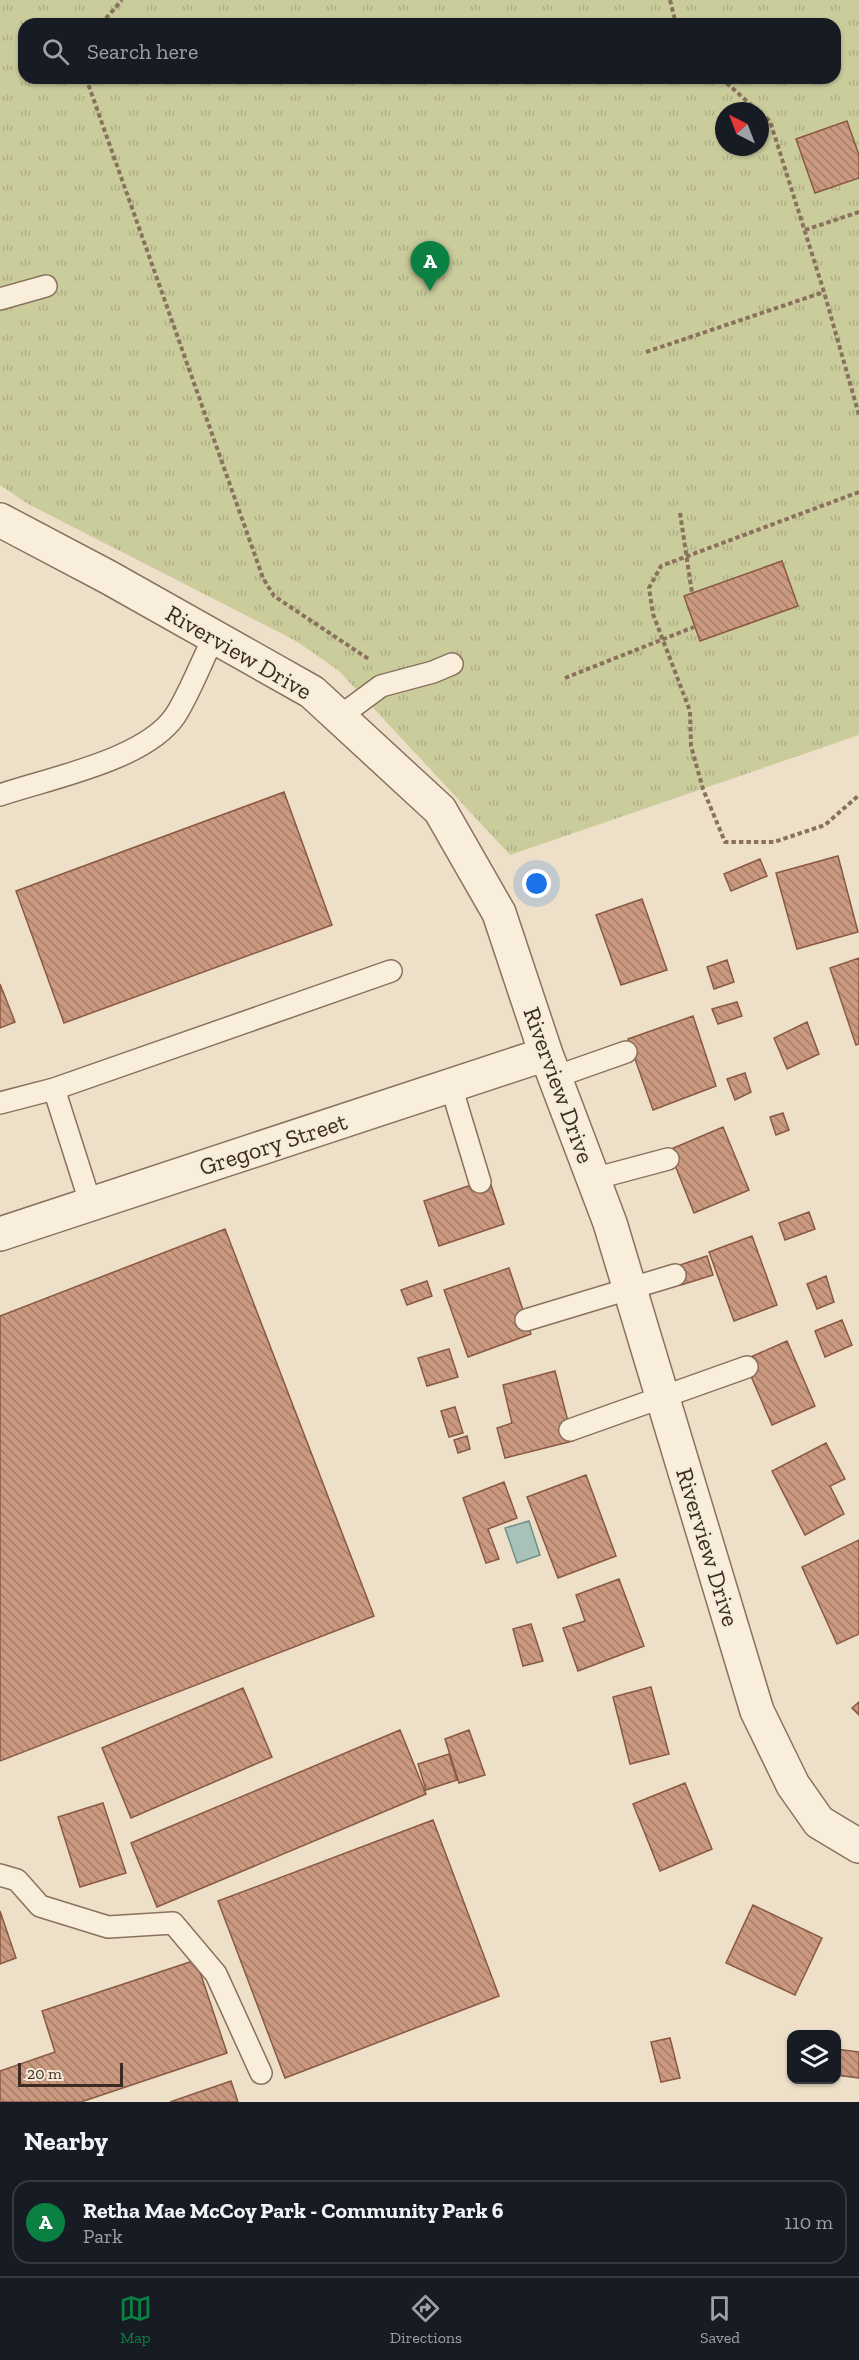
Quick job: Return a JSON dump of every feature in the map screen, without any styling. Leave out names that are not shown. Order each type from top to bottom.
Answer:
[{"type":"street","name":"Riverview Drive","points":[[0,520],[312,692],[440,810],[499,913],[551,1065],[610,1223],[757,1711],[793,1785],[819,1822],[859,1846]]},
{"type":"street","name":"Gregory Street","points":[[0,1234],[451,1086],[551,1065]]},
{"type":"lane","points":[[0,298],[46,286]]},
{"type":"lane","points":[[0,795],[91,766],[147,743],[174,717],[214,637]]},
{"type":"lane","points":[[339,717],[381,686],[433,672],[452,664]]},
{"type":"lane","points":[[0,1103],[54,1089],[391,971]]},
{"type":"lane","points":[[551,1065],[626,1052]]},
{"type":"lane","points":[[451,1086],[480,1182]]},
{"type":"lane","points":[[54,1089],[91,1205]]},
{"type":"lane","points":[[593,1179],[668,1159]]},
{"type":"lane","points":[[526,1320],[629,1287],[675,1275]]},
{"type":"lane","points":[[570,1430],[747,1367]]},
{"type":"lane","points":[[0,1875],[17,1880],[40,1906],[108,1927],[173,1923],[216,1974],[261,2073]]},
{"type":"path","points":[[106,18],[122,0]]},
{"type":"path","points":[[670,0],[674,18]]},
{"type":"path","points":[[88,84],[262,578],[274,596],[401,681]]},
{"type":"path","points":[[728,84],[748,102]]},
{"type":"path","points":[[769,121],[824,292],[859,415]]},
{"type":"path","points":[[805,230],[859,212]]},
{"type":"path","points":[[646,352],[824,292]]},
{"type":"path","points":[[859,492],[662,566],[649,588],[653,614],[690,711],[691,746],[703,789],[724,842],[774,842],[825,825],[859,795]]},
{"type":"path","points":[[680,513],[692,593]]},
{"type":"path","points":[[565,678],[694,627]]},
{"type":"green space","points":[[0,0],[859,0],[859,735],[510,855],[338,670],[296,641],[28,504],[0,485]]},
{"type":"water","points":[[529,1521],[540,1555],[517,1563],[505,1528]]},
{"type":"building","points":[[847,121],[859,155],[859,178],[815,193],[796,139]]},
{"type":"building","points":[[782,561],[798,606],[700,641],[684,596]]},
{"type":"building","points":[[284,792],[332,925],[64,1023],[16,891]]},
{"type":"building","points":[[838,856],[858,932],[797,949],[776,873]]},
{"type":"building","points":[[760,859],[767,876],[731,891],[724,874]]},
{"type":"building","points":[[642,899],[667,970],[621,985],[596,915]]},
{"type":"building","points":[[859,958],[859,1044],[856,1045],[830,968]]},
{"type":"building","points":[[727,960],[734,982],[714,989],[707,967]]},
{"type":"building","points":[[0,984],[15,1022],[0,1028]]},
{"type":"building","points":[[737,1002],[742,1016],[718,1024],[712,1009]]},
{"type":"building","points":[[693,1016],[716,1086],[653,1110],[628,1039]]},
{"type":"building","points":[[807,1022],[819,1054],[787,1069],[774,1038]]},
{"type":"building","points":[[745,1073],[751,1092],[735,1100],[727,1079]]},
{"type":"building","points":[[783,1113],[789,1130],[776,1135],[770,1117]]},
{"type":"building","points":[[723,1127],[749,1190],[694,1213],[669,1150]]},
{"type":"building","points":[[489,1179],[504,1224],[439,1246],[424,1201]]},
{"type":"building","points":[[809,1212],[815,1229],[785,1240],[779,1223]]},
{"type":"building","points":[[225,1229],[374,1616],[0,1761],[0,1316]]},
{"type":"building","points":[[752,1236],[777,1305],[734,1321],[709,1252]]},
{"type":"building","points":[[707,1256],[713,1275],[681,1285],[674,1267]]},
{"type":"building","points":[[509,1268],[531,1334],[468,1357],[444,1290]]},
{"type":"building","points":[[826,1276],[834,1302],[817,1309],[807,1284]]},
{"type":"building","points":[[427,1281],[432,1296],[407,1305],[401,1290]]},
{"type":"building","points":[[842,1320],[852,1345],[825,1357],[815,1331]]},
{"type":"building","points":[[787,1341],[815,1406],[772,1425],[744,1360]]},
{"type":"building","points":[[449,1349],[458,1377],[427,1386],[418,1358]]},
{"type":"building","points":[[555,1371],[573,1441],[505,1458],[497,1428],[512,1423],[503,1385]]},
{"type":"building","points":[[455,1407],[463,1433],[449,1437],[441,1411]]},
{"type":"building","points":[[467,1436],[470,1449],[458,1453],[454,1440]]},
{"type":"building","points":[[826,1443],[845,1479],[830,1486],[844,1514],[805,1535],[772,1471]]},
{"type":"building","points":[[586,1475],[616,1556],[558,1578],[527,1497]]},
{"type":"building","points":[[504,1482],[517,1518],[488,1529],[499,1559],[486,1563],[463,1498]]},
{"type":"building","points":[[859,1540],[859,1634],[837,1644],[802,1567]]},
{"type":"building","points":[[619,1579],[644,1646],[578,1671],[563,1628],[585,1621],[576,1595]]},
{"type":"building","points":[[531,1624],[543,1661],[523,1666],[513,1629]]},
{"type":"building","points":[[651,1687],[669,1754],[630,1764],[613,1697]]},
{"type":"building","points":[[243,1688],[272,1757],[131,1818],[102,1748]]},
{"type":"building","points":[[859,1702],[859,1715],[852,1708]]},
{"type":"building","points":[[400,1730],[426,1794],[157,1907],[131,1843]]},
{"type":"building","points":[[469,1730],[485,1775],[459,1783],[445,1739]]},
{"type":"building","points":[[449,1754],[457,1780],[426,1790],[418,1764]]},
{"type":"building","points":[[685,1783],[712,1849],[660,1871],[633,1804]]},
{"type":"building","points":[[103,1803],[126,1873],[80,1887],[58,1817]]},
{"type":"building","points":[[433,1820],[499,1996],[285,2078],[218,1901]]},
{"type":"building","points":[[753,1905],[822,1938],[795,1995],[726,1963]]},
{"type":"building","points":[[0,1911],[16,1958],[0,1964]]},
{"type":"building","points":[[196,1960],[227,2053],[81,2102],[0,2102],[0,2071],[55,2052],[42,2011]]},
{"type":"building","points":[[670,2038],[680,2078],[661,2082],[651,2042]]},
{"type":"building","points":[[841,2050],[859,2052],[859,2078],[841,2076]]},
{"type":"building","points":[[231,2081],[238,2102],[170,2102]]},
{"type":"place","name":"Retha Mae McCoy Park - Community Park 6","points":[[430,291]]}]
